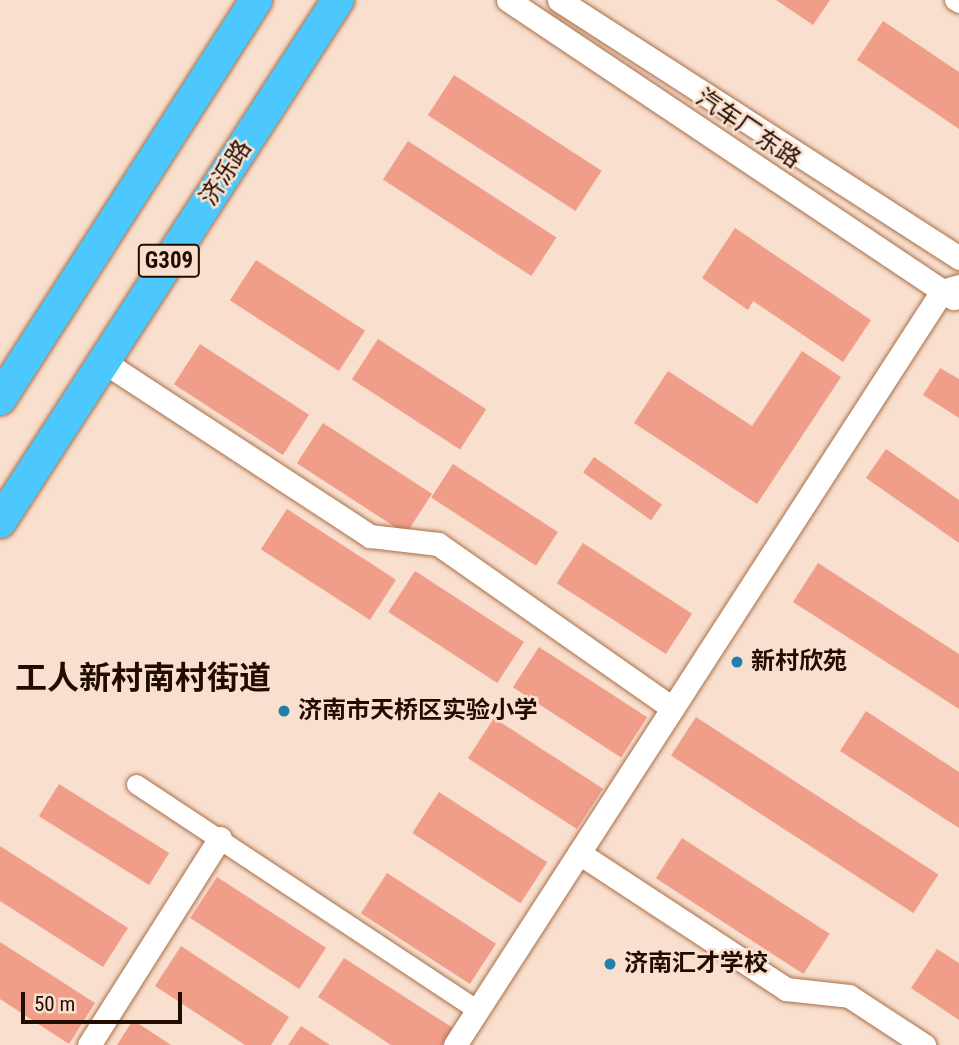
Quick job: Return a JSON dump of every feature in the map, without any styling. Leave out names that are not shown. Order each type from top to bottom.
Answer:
[{"type":"highway","name":"G309","points":[[0,399],[256,0]]},
{"type":"highway","name":"济泺路","points":[[0,523],[338,0]]},
{"type":"street","name":"汽车厂东路","points":[[508,0],[953,293]]},
{"type":"street","name":"汽车厂东路","points":[[559,0],[959,258]]},
{"type":"street","points":[[954,0],[959,4]]},
{"type":"street","points":[[455,1045],[672,708],[953,293]]},
{"type":"street","points":[[104,362],[370,536],[438,544],[672,708]]},
{"type":"street","points":[[136,784],[477,1010]]},
{"type":"street","points":[[89,1045],[220,838]]},
{"type":"street","points":[[579,853],[786,989],[849,996],[923,1045]]},
{"type":"building","points":[[776,0],[830,0],[813,25]]},
{"type":"building","points":[[883,21],[959,72],[959,129],[857,60]]},
{"type":"building","points":[[454,75],[602,171],[575,211],[428,115]]},
{"type":"building","points":[[408,141],[556,237],[531,276],[383,180]]},
{"type":"building","points":[[735,228],[871,320],[843,362],[753,301],[748,310],[702,278]]},
{"type":"building","points":[[256,260],[365,331],[339,371],[230,300]]},
{"type":"building","points":[[378,339],[486,409],[460,450],[352,379]]},
{"type":"building","points":[[200,344],[309,415],[283,455],[174,384]]},
{"type":"building","points":[[802,351],[841,377],[757,504],[634,423],[668,371],[752,426]]},
{"type":"building","points":[[940,368],[959,379],[959,418],[923,395]]},
{"type":"building","points":[[323,423],[432,494],[406,534],[297,463]]},
{"type":"building","points":[[886,449],[959,500],[959,543],[866,478]]},
{"type":"building","points":[[594,457],[662,505],[651,520],[583,473]]},
{"type":"building","points":[[453,464],[558,532],[536,566],[431,498]]},
{"type":"building","points":[[287,509],[396,580],[370,620],[261,549]]},
{"type":"building","points":[[583,543],[692,614],[666,654],[557,583]]},
{"type":"building","points":[[818,563],[959,654],[959,709],[793,602]]},
{"type":"building","points":[[415,571],[524,642],[497,683],[388,612]]},
{"type":"building","points":[[539,647],[647,717],[621,758],[513,687]]},
{"type":"building","points":[[866,711],[959,772],[959,828],[840,751]]},
{"type":"building","points":[[696,717],[938,874],[913,913],[671,756]]},
{"type":"building","points":[[494,718],[603,789],[577,829],[468,758]]},
{"type":"building","points":[[59,784],[169,853],[149,885],[39,816]]},
{"type":"building","points":[[439,792],[547,862],[521,903],[412,833]]},
{"type":"building","points":[[682,838],[830,934],[803,974],[656,878]]},
{"type":"building","points":[[0,846],[128,928],[103,967],[0,901]]},
{"type":"building","points":[[387,873],[496,944],[470,984],[361,913]]},
{"type":"building","points":[[217,877],[326,948],[299,989],[190,918]]},
{"type":"building","points":[[0,942],[95,1003],[69,1044],[0,999]]},
{"type":"building","points":[[181,946],[289,1017],[271,1045],[245,1045],[155,986]]},
{"type":"building","points":[[937,949],[959,963],[959,1020],[911,988]]},
{"type":"building","points":[[344,958],[453,1028],[442,1045],[391,1045],[318,997]]},
{"type":"building","points":[[133,1020],[171,1045],[117,1045]]},
{"type":"building","points":[[301,1026],[330,1045],[288,1045]]},
{"type":"place","name":"新村欣苑","points":[[737,662]]},
{"type":"place","name":"济南市天桥区实验小学","points":[[284,711]]},
{"type":"place","name":"济南汇才学校","points":[[610,964]]},
{"type":"district","name":"工人新村南村街道","points":[[143,678]]}]
